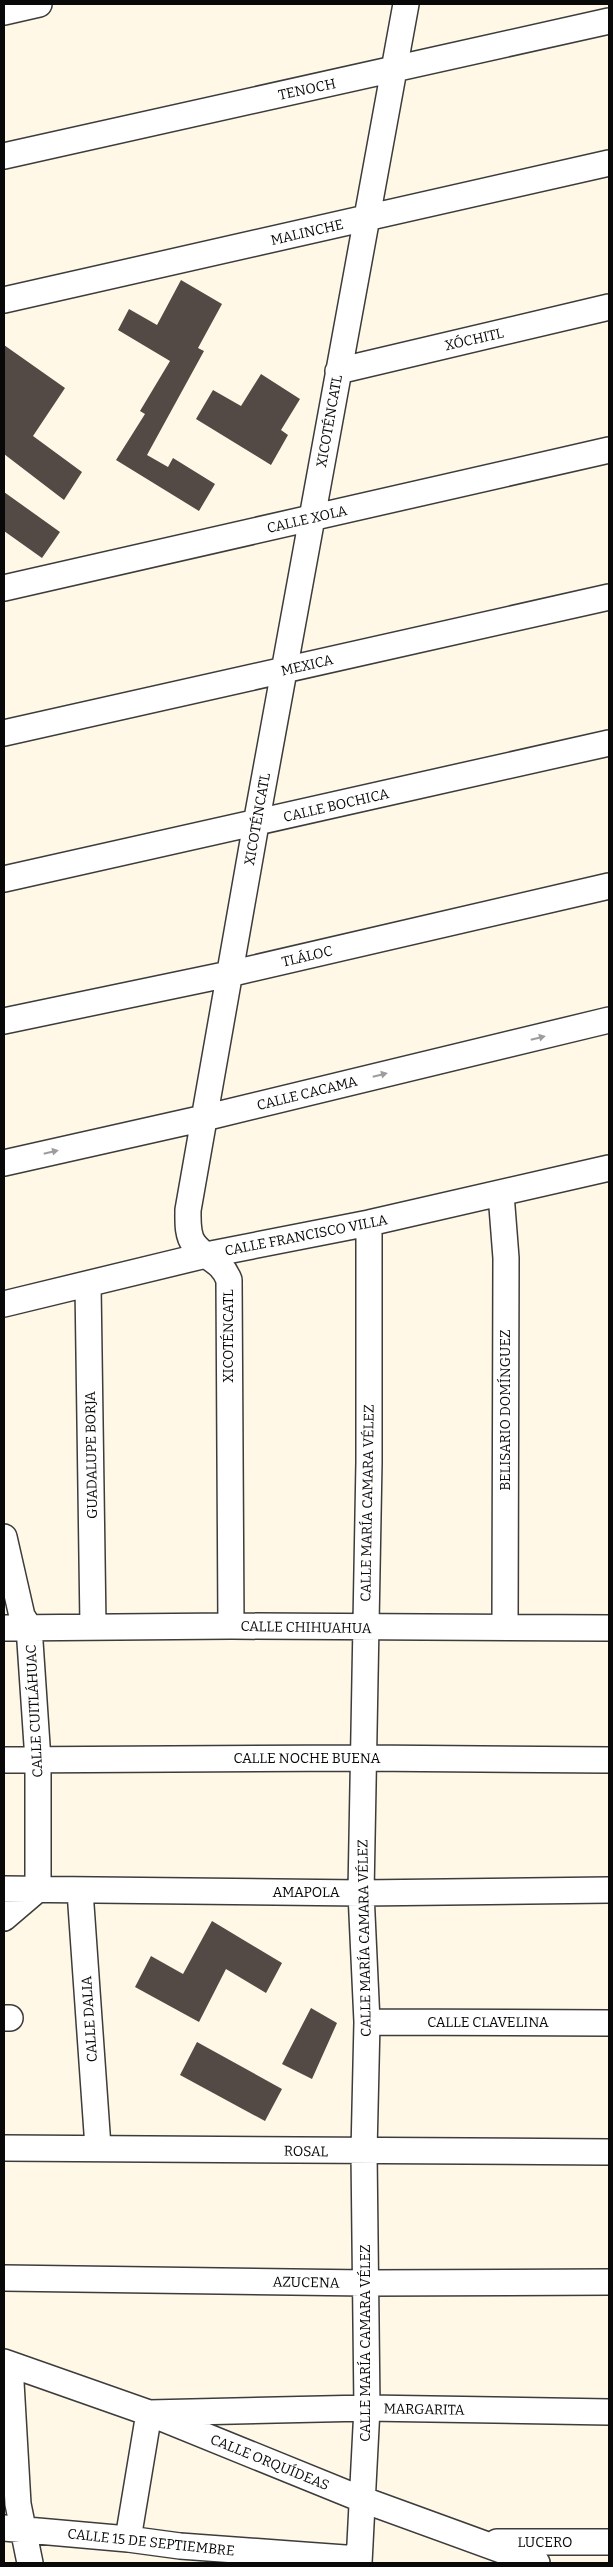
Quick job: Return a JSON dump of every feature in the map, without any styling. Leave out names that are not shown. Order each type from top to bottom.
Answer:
[{"type":"street","points":[[4,12],[39,4]]},
{"type":"street","name":"XICOTÉNCATL","points":[[231,1626],[229,1280],[224,1269],[193,1244],[188,1230],[188,1210],[311,518],[406,4]]},
{"type":"street","name":"TENOCH","points":[[4,156],[609,21]]},
{"type":"street","name":"MALINCHE","points":[[4,300],[609,163]]},
{"type":"street","name":"XÓCHITL","points":[[338,371],[609,307]]},
{"type":"street","name":"CALLE XOLA","points":[[4,588],[609,450]]},
{"type":"street","name":"MEXICA","points":[[4,733],[609,597]]},
{"type":"street","name":"CALLE BOCHICA","points":[[4,879],[256,824],[609,743]]},
{"type":"street","name":"TLÁLOC","points":[[4,1022],[229,974],[609,886]]},
{"type":"street","name":"CALLE CACAMA","points":[[4,1163],[204,1118],[609,1020]]},
{"type":"street","name":"CALLE FRANCISCO VILLA","points":[[4,1304],[206,1255],[369,1223],[609,1168]]},
{"type":"street","name":"BELISARIO DOMÍNGUEZ","points":[[501,1194],[506,1258],[505,1626]]},
{"type":"street","name":"CALLE MARÍA CAMARA VÉLEZ","points":[[359,2561],[367,2408],[364,2152],[367,2022],[361,1893],[364,1628],[369,1462],[369,1223]]},
{"type":"street","name":"GUADALUPE BORJA","points":[[88,1285],[93,1626]]},
{"type":"street","name":"CALLE CUITLÁHUAC","points":[[4,1537],[22,1616],[29,1628],[38,1760],[38,1889]]},
{"type":"street","name":"CALLE CHIHUAHUA","points":[[4,1628],[93,1626],[364,1628],[505,1626],[609,1628]]},
{"type":"street","name":"CALLE NOCHE BUENA","points":[[4,1760],[364,1758],[609,1760]]},
{"type":"street","name":"AMAPOLA","points":[[4,1889],[361,1893],[609,1890]]},
{"type":"street","points":[[4,1918],[38,1889]]},
{"type":"street","name":"CALLE DALIA","points":[[80,1891],[98,2147]]},
{"type":"street","name":"CALLE CLAVELINA","points":[[367,2022],[609,2023]]},
{"type":"street","name":"ROSAL","points":[[4,2148],[98,2147],[364,2152],[609,2152]]},
{"type":"street","name":"AZUCENA","points":[[4,2278],[366,2283],[609,2282]]},
{"type":"street","points":[[7,2364],[18,2504],[13,2528],[30,2563]]},
{"type":"street","name":"CALLE ORQUÍDEAS","points":[[7,2364],[149,2413],[361,2499],[536,2563]]},
{"type":"street","name":"MARGARITA","points":[[149,2413],[367,2408],[609,2412]]},
{"type":"street","points":[[128,2539],[149,2413]]},
{"type":"street","name":"CALLE 15 DE SEPTIEMBRE","points":[[13,2528],[128,2539],[179,2555],[359,2561]]},
{"type":"street","name":"LUCERO","points":[[481,2542],[609,2542]]},
{"type":"building","points":[[181,280],[222,304],[198,348],[204,351],[147,455],[168,467],[173,458],[215,484],[199,511],[116,460],[145,414],[140,411],[170,361],[118,330],[129,309],[157,325]]},
{"type":"building","points":[[4,345],[65,388],[33,436],[82,472],[64,500],[4,454]]},
{"type":"building","points":[[261,374],[300,399],[281,430],[288,435],[271,465],[196,419],[213,390],[241,406]]},
{"type":"building","points":[[4,492],[60,532],[42,558],[4,531]]},
{"type":"building","points":[[212,1921],[282,1963],[266,1993],[226,1969],[199,2022],[135,1987],[151,1956],[183,1974]]},
{"type":"building","points":[[311,2008],[337,2023],[312,2079],[282,2064]]},
{"type":"building","points":[[197,2042],[282,2089],[265,2121],[180,2075]]}]
